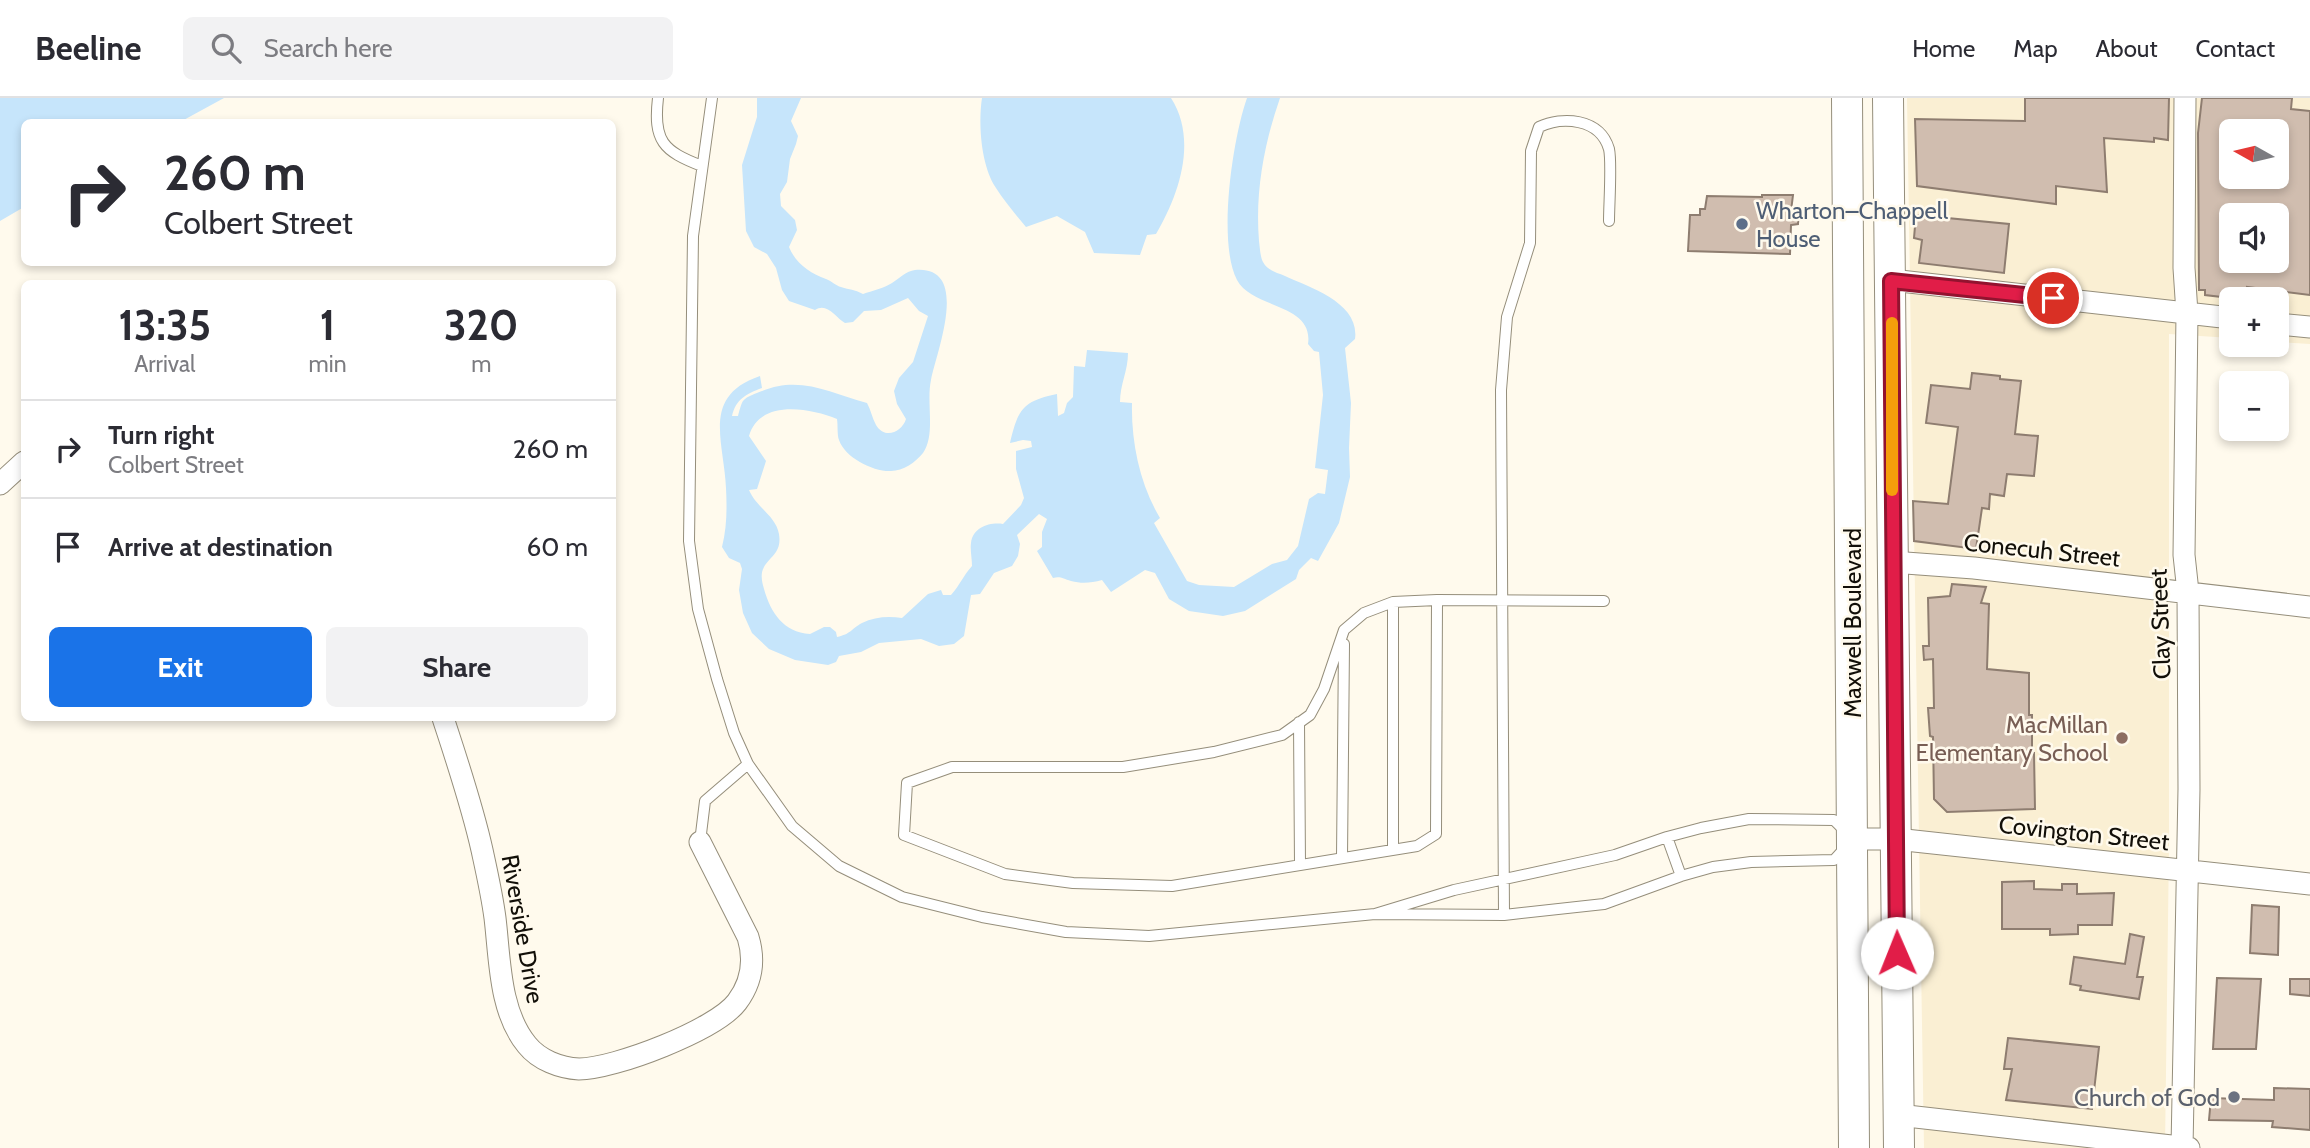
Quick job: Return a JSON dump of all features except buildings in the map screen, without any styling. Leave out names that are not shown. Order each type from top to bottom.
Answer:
[{"type":"main road","name":"Maxwell Boulevard","points":[[1847,98],[1854,1148]]},
{"type":"main road","name":"Maxwell Boulevard","points":[[1888,98],[1899,1148]]},
{"type":"street","name":"Clay Street","points":[[2182,1148],[2189,789],[2188,592],[2184,555],[2187,313],[2184,268],[2185,98]]},
{"type":"street","points":[[1891,281],[2219,317]]},
{"type":"street","points":[[2289,325],[2310,327]]},
{"type":"street","points":[[0,484],[21,464]]},
{"type":"street","name":"Conecuh Street","points":[[1892,562],[1974,568],[2310,607]]},
{"type":"street","name":"Riverside Drive","points":[[444,721],[481,848],[492,897],[509,1009],[527,1045],[538,1055],[561,1066],[578,1069],[603,1066],[658,1047],[712,1024],[724,1016],[743,993],[753,964],[748,937],[700,842]]},
{"type":"street","name":"Covington Street","points":[[1853,839],[1896,839],[2310,884]]},
{"type":"street","points":[[1898,1115],[2189,1148]]},
{"type":"lane","points":[[658,98],[658,137],[677,156],[702,166]]},
{"type":"lane","points":[[712,98],[693,236],[689,541],[698,609],[727,711],[748,764],[792,826],[839,866],[902,897],[982,917],[1066,932],[1149,936],[1375,914],[1504,915],[1604,904],[1713,867],[1751,862],[1835,860],[1853,839],[1834,820],[1749,820],[1667,837],[1615,855],[1454,890],[1375,914]]},
{"type":"lane","points":[[1504,915],[1501,390],[1507,317],[1531,243],[1531,150],[1539,127],[1552,121],[1577,121],[1599,131],[1609,149],[1609,221]]},
{"type":"lane","points":[[1437,600],[1436,834],[1417,846],[1172,887],[1073,883],[1005,874],[904,835],[907,783],[952,767],[1123,766],[1214,752],[1282,735],[1310,715],[1324,689],[1344,630],[1364,613],[1392,602],[1437,600],[1604,601]]},
{"type":"lane","points":[[1392,602],[1393,849]]},
{"type":"lane","points":[[1342,858],[1344,630]]},
{"type":"lane","points":[[1299,722],[1300,865]]},
{"type":"lane","points":[[700,842],[705,801],[748,764]]},
{"type":"lane","points":[[1667,837],[1681,876]]},
{"type":"shaded area","points":[[1907,98],[2310,98],[2310,344],[2289,343],[2289,287],[2219,287],[2219,337],[2169,334],[2169,846],[2165,1148],[1924,1148]]},
{"type":"water","points":[[0,98],[224,98],[186,119],[21,119],[21,209],[0,221]]},
{"type":"water","points":[[757,98],[801,98],[791,121],[798,136],[790,159],[787,182],[780,194],[781,206],[795,220],[797,230],[789,247],[800,263],[837,286],[863,294],[889,285],[915,270],[932,272],[942,281],[946,295],[943,332],[931,380],[929,437],[923,453],[913,463],[900,469],[884,471],[861,463],[842,447],[838,438],[837,419],[813,412],[774,411],[755,424],[749,436],[766,461],[757,489],[749,490],[774,522],[779,534],[779,546],[763,570],[763,584],[770,606],[785,625],[792,630],[810,634],[830,627],[837,637],[871,619],[902,618],[928,594],[941,590],[943,595],[951,595],[972,566],[971,545],[975,533],[988,525],[1003,524],[1024,498],[1016,469],[1016,451],[1032,447],[1031,441],[1010,443],[1019,414],[1036,400],[1057,394],[1058,416],[1064,413],[1067,403],[1073,397],[1074,366],[1085,367],[1087,350],[1128,353],[1120,402],[1132,403],[1138,463],[1147,492],[1160,518],[1154,523],[1187,581],[1199,585],[1234,587],[1272,564],[1287,560],[1298,546],[1309,499],[1318,493],[1325,494],[1328,470],[1315,468],[1323,395],[1319,352],[1314,351],[1308,344],[1307,331],[1302,321],[1245,289],[1237,280],[1231,263],[1228,241],[1229,189],[1232,163],[1247,98],[1280,98],[1265,151],[1258,204],[1260,252],[1263,262],[1273,271],[1320,292],[1342,306],[1354,326],[1355,339],[1345,348],[1351,403],[1350,477],[1339,523],[1318,561],[1311,558],[1299,570],[1296,579],[1245,611],[1223,616],[1189,611],[1169,599],[1155,573],[1145,570],[1111,592],[1102,580],[1083,583],[1053,578],[1037,551],[1042,547],[1042,532],[1047,519],[1039,514],[1017,535],[1020,544],[1018,556],[1012,566],[994,573],[980,594],[971,595],[964,636],[954,644],[939,646],[921,639],[879,643],[861,652],[839,656],[836,662],[828,665],[795,660],[769,649],[752,633],[743,613],[739,590],[742,569],[740,563],[729,558],[722,547],[726,510],[720,437],[723,408],[730,395],[760,376],[762,388],[742,398],[732,416],[738,416],[743,401],[752,395],[776,387],[802,385],[867,403],[880,430],[888,433],[897,431],[906,419],[897,404],[894,391],[899,378],[913,362],[928,316],[919,311],[908,298],[881,310],[864,311],[853,322],[845,323],[827,309],[815,310],[789,301],[782,290],[776,268],[767,254],[754,247],[746,231],[742,165],[757,117]]},
{"type":"water","points":[[982,98],[1171,98],[1183,131],[1182,167],[1178,185],[1164,219],[1156,234],[1147,235],[1140,255],[1094,253],[1085,232],[1057,216],[1026,227],[999,193],[987,168],[980,120]]},
{"type":"slow traffic","points":[[1892,323],[1892,490]]},
{"type":"place","name":"Wharton–Chappell House","points":[[1742,224]]},
{"type":"place","name":"MacMillan Elementary School","points":[[2122,738]]},
{"type":"place","name":"Church of God","points":[[2234,1097]]},
{"type":"route","points":[[1897,953],[1891,281],[2053,298]]}]
